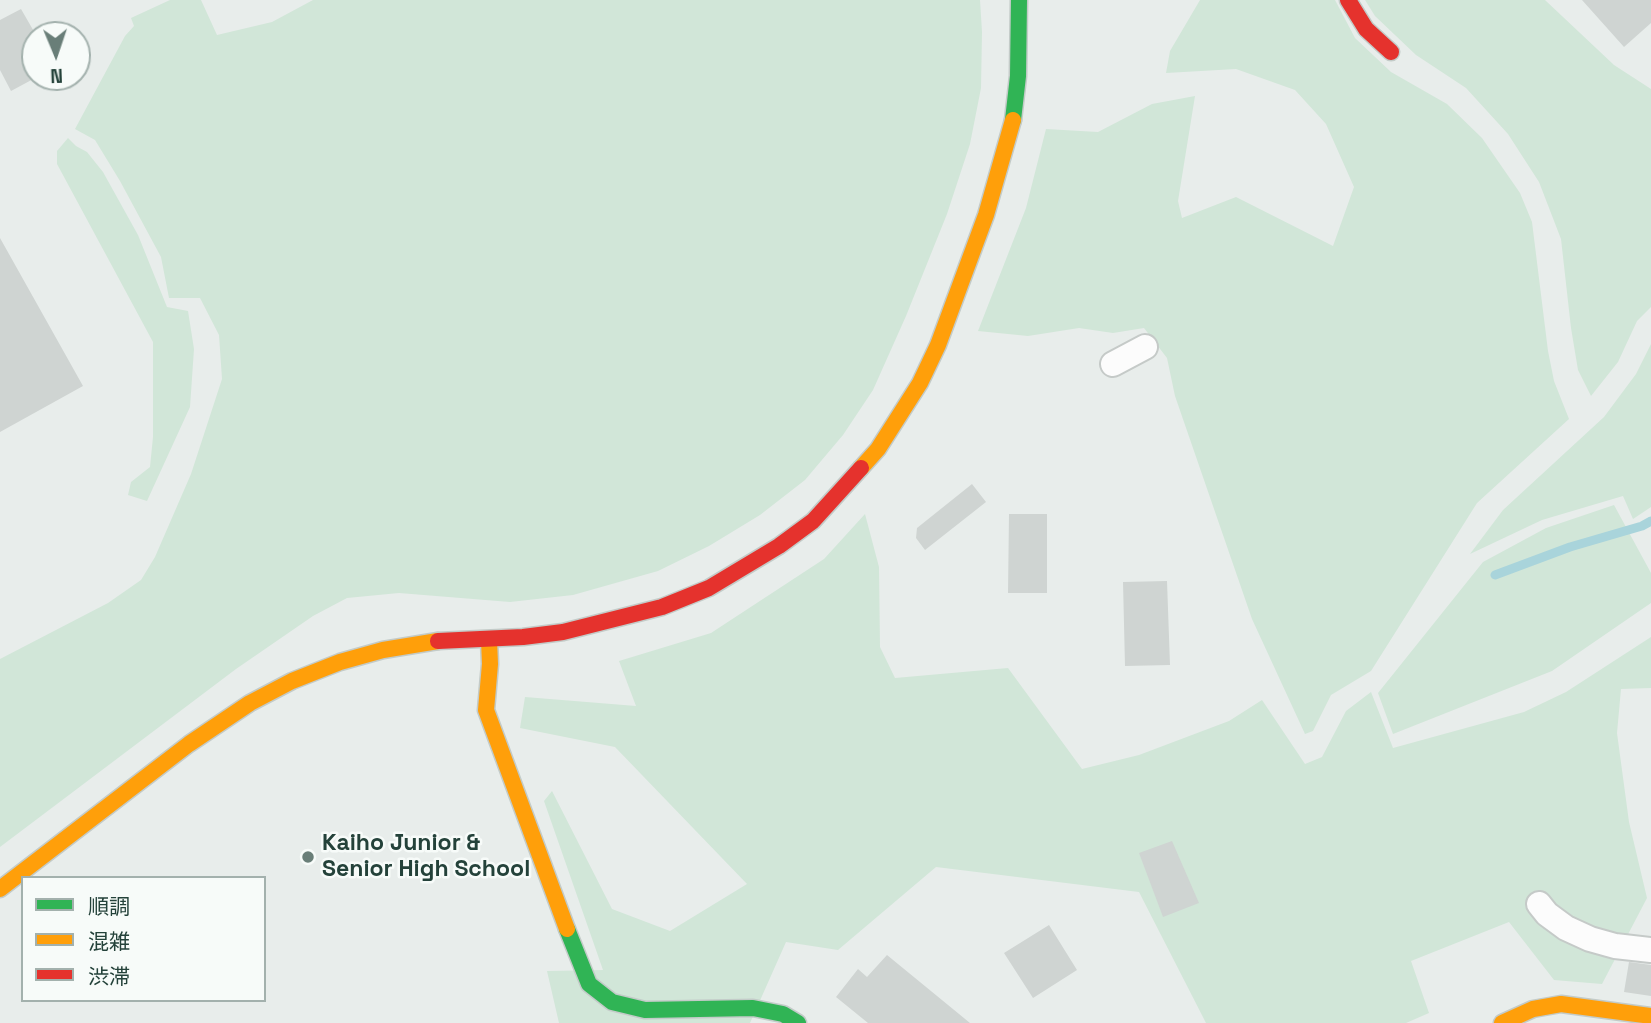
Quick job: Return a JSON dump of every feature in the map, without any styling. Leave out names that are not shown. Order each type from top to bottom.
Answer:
[{"type":"street","points":[[0,889],[189,744],[250,703],[292,681],[340,662],[383,650],[428,642],[489,640],[563,632],[662,607],[709,588],[779,546],[813,521],[878,450],[920,383],[934,353],[986,215],[1013,119],[1018,76],[1019,0]]},
{"type":"street","points":[[1348,0],[1367,29],[1391,52]]},
{"type":"street","points":[[1113,364],[1144,347]]},
{"type":"street","points":[[489,640],[486,710],[589,984],[612,1002],[645,1010],[753,1008],[783,1014],[798,1023]]},
{"type":"street","points":[[1539,904],[1547,914],[1566,928],[1590,939],[1615,946],[1651,950]]},
{"type":"street","points":[[1502,1023],[1533,1009],[1561,1004],[1651,1016]]},
{"type":"green space","points":[[170,0],[201,0],[217,35],[272,22],[313,0],[980,0],[981,88],[970,144],[947,214],[873,390],[843,435],[805,480],[760,515],[709,546],[658,571],[573,595],[510,602],[399,593],[347,598],[313,616],[236,669],[0,847],[0,659],[108,603],[141,580],[155,557],[191,474],[222,379],[219,335],[200,298],[169,298],[161,257],[120,181],[95,140],[75,129],[125,36],[134,26],[131,18]]},
{"type":"green space","points":[[1200,0],[1335,0],[1355,38],[1391,72],[1447,104],[1482,138],[1520,193],[1532,222],[1548,351],[1554,381],[1569,419],[1477,503],[1371,671],[1331,695],[1313,731],[1305,734],[1252,619],[1175,396],[1167,358],[1144,328],[1113,333],[1079,328],[1028,336],[978,331],[1026,208],[1046,129],[1098,132],[1152,104],[1195,96],[1178,201],[1182,218],[1236,197],[1333,246],[1354,187],[1326,124],[1295,90],[1236,69],[1166,73],[1170,51]]},
{"type":"green space","points":[[1365,0],[1545,0],[1614,65],[1651,89],[1651,307],[1637,321],[1618,362],[1591,396],[1578,370],[1561,239],[1539,182],[1508,134],[1466,88],[1416,55],[1375,16]]},
{"type":"green space","points":[[68,138],[87,152],[103,172],[138,235],[167,307],[188,311],[194,349],[190,407],[147,501],[128,495],[131,482],[150,467],[153,437],[153,342],[57,164],[57,151]]},
{"type":"green space","points":[[1651,344],[1651,507],[1633,519],[1623,496],[1542,520],[1470,554],[1503,510],[1604,417],[1636,374]]},
{"type":"green space","points":[[1614,505],[1651,573],[1651,603],[1552,671],[1393,734],[1378,693],[1483,562],[1546,528]]},
{"type":"green space","points":[[865,514],[879,567],[880,647],[895,678],[1008,668],[1082,769],[1139,755],[1229,721],[1262,700],[1305,764],[1322,757],[1346,711],[1371,692],[1393,748],[1524,712],[1566,692],[1651,637],[1651,688],[1621,689],[1617,733],[1629,822],[1647,898],[1602,984],[1554,980],[1509,922],[1411,961],[1429,1013],[1406,1023],[1206,1023],[1139,892],[936,867],[838,950],[786,942],[750,1023],[559,1023],[547,971],[603,970],[544,801],[552,791],[612,909],[670,931],[747,884],[615,747],[520,728],[525,697],[636,706],[619,661],[711,633],[824,559]]},
{"type":"building","points":[[1582,0],[1651,0],[1651,23],[1624,47]]},
{"type":"building","points":[[21,9],[28,21],[21,21],[21,86],[11,91],[0,70],[0,20]]},
{"type":"building","points":[[0,238],[83,386],[0,432]]},
{"type":"building","points":[[972,484],[986,502],[925,550],[916,538],[917,528]]},
{"type":"building","points":[[1009,514],[1047,514],[1047,593],[1008,593]]},
{"type":"building","points":[[1167,581],[1170,665],[1125,666],[1123,582]]},
{"type":"building","points":[[1172,841],[1199,903],[1163,917],[1139,853]]},
{"type":"building","points":[[1049,925],[1077,970],[1033,998],[1004,953]]},
{"type":"building","points":[[887,955],[970,1023],[868,1023],[836,997],[858,969],[867,977]]},
{"type":"building","points":[[1629,962],[1651,965],[1651,996],[1624,992]]},
{"type":"waterway","points":[[1495,575],[1651,521]]},
{"type":"traffic: fast","points":[[1013,120],[1018,76],[1019,0]]},
{"type":"traffic: fast","points":[[567,929],[589,984],[612,1002],[645,1010],[753,1008],[783,1014],[798,1023]]},
{"type":"traffic: slow","points":[[861,468],[878,449],[920,383],[938,345],[986,215],[1013,120]]},
{"type":"traffic: slow","points":[[489,640],[486,710],[567,929]]},
{"type":"traffic: slow","points":[[0,889],[189,744],[250,703],[292,681],[340,662],[383,650],[438,641]]},
{"type":"traffic: slow","points":[[1502,1023],[1533,1009],[1561,1004],[1651,1016]]},
{"type":"traffic: jam","points":[[1348,0],[1366,29],[1391,52]]},
{"type":"traffic: jam","points":[[438,641],[523,637],[563,632],[662,607],[709,588],[779,546],[813,521],[861,468]]},
{"type":"place","name":"Kaiho Junior & Senior High School","points":[[308,857]]}]
